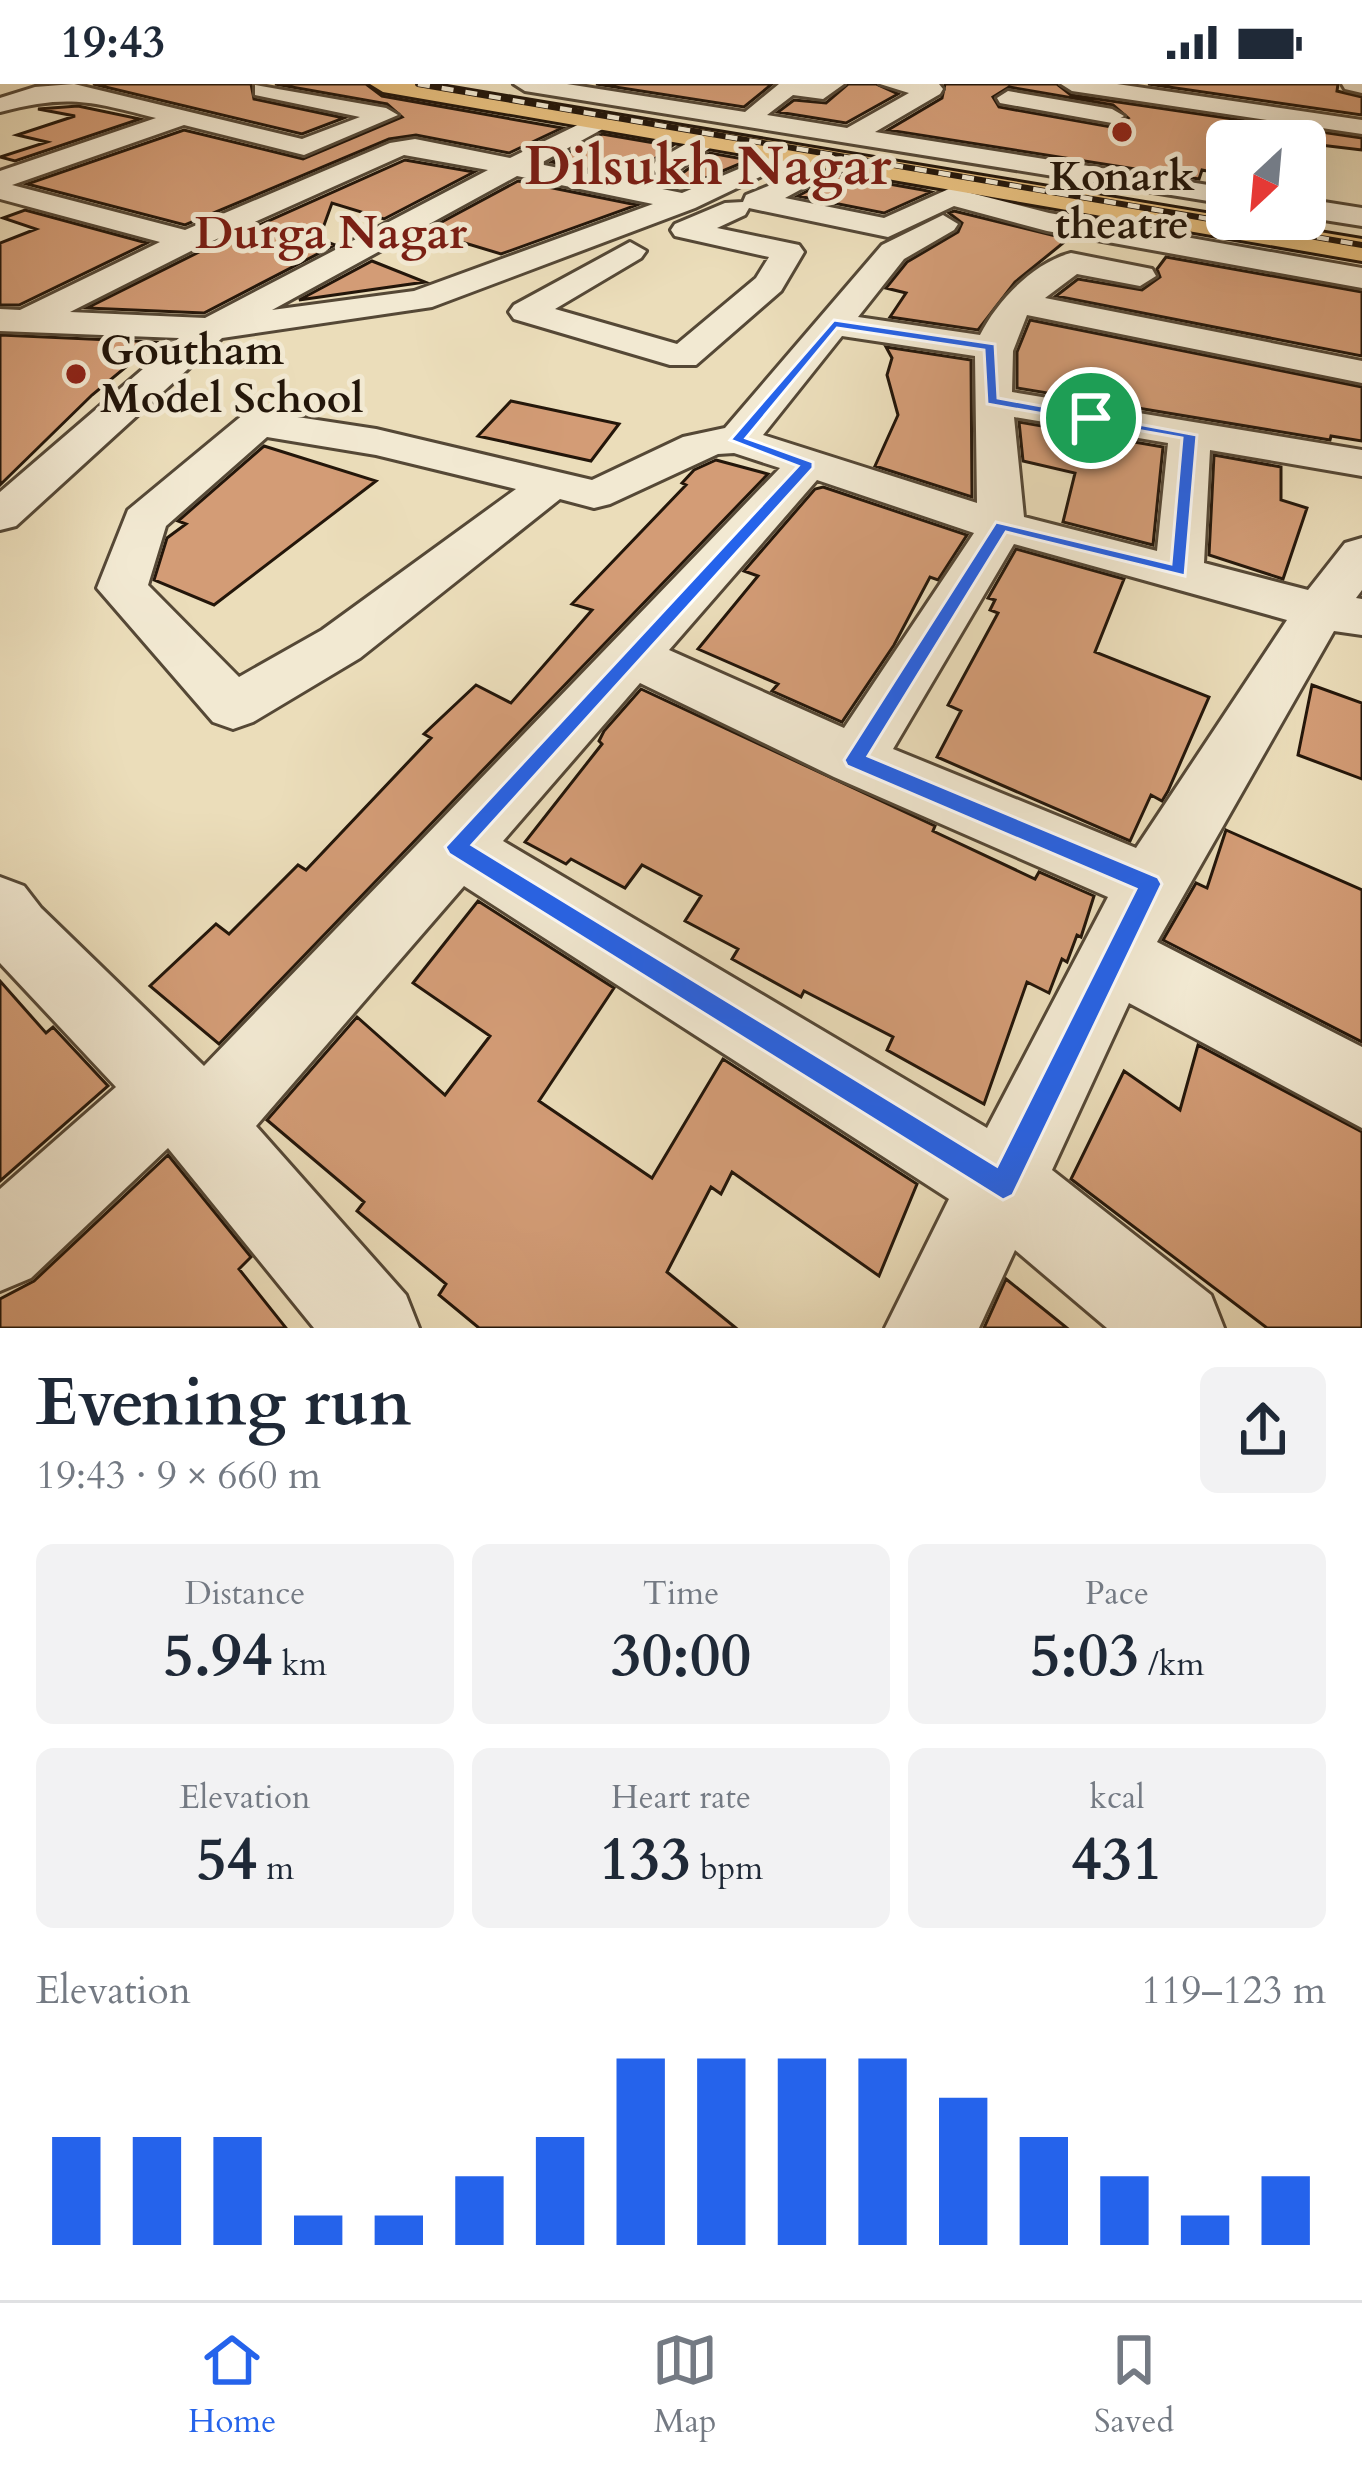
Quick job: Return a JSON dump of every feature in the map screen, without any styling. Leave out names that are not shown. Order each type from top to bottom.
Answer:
[{"type":"highway","points":[[383,84],[827,154],[978,196],[1064,199],[1362,251]]},
{"type":"highway","points":[[469,84],[927,154],[1206,205]]},
{"type":"highway","points":[[1326,226],[1362,232]]},
{"type":"street","points":[[525,84],[748,118],[910,193],[978,196],[1047,222],[1362,278]]},
{"type":"street","points":[[635,101],[667,84]]},
{"type":"street","points":[[748,118],[788,88],[824,92],[833,84]]},
{"type":"street","points":[[8,327],[211,329],[420,300],[685,216],[756,201],[932,89],[891,84]]},
{"type":"street","points":[[1353,84],[1362,86]]},
{"type":"street","points":[[1085,85],[1362,127]]},
{"type":"street","points":[[927,154],[1008,110],[1002,91],[1139,120]]},
{"type":"street","points":[[42,120],[104,92]]},
{"type":"street","points":[[0,105],[35,94],[104,92],[191,121],[298,147],[313,146],[386,115],[258,96],[191,121],[111,141],[0,180]]},
{"type":"street","points":[[1323,96],[1362,104]]},
{"type":"street","points":[[0,516],[211,329],[600,121]]},
{"type":"street","points":[[665,167],[708,138]]},
{"type":"street","points":[[111,141],[152,151]]},
{"type":"street","points":[[8,327],[301,188],[406,146],[516,166],[685,216],[788,252],[769,284],[683,357],[526,312],[685,216],[827,154],[927,154],[1206,193]]},
{"type":"street","points":[[257,178],[301,188]]},
{"type":"street","points":[[0,190],[188,240]]},
{"type":"street","points":[[756,201],[888,228],[978,196]]},
{"type":"street","points":[[737,440],[893,252],[978,196]]},
{"type":"street","points":[[17,230],[69,211]]},
{"type":"street","points":[[1326,211],[1362,217]]},
{"type":"street","points":[[855,760],[1002,526],[990,347],[1016,303],[1071,262],[1183,284]]},
{"type":"street","points":[[1016,303],[1362,372]]},
{"type":"street","points":[[834,324],[990,347]]},
{"type":"street","points":[[992,401],[1362,463]]},
{"type":"street","points":[[550,485],[340,644],[233,707],[122,589],[144,520],[258,423],[376,442],[594,494],[612,490],[697,444],[737,440],[1002,526],[1341,614]]},
{"type":"street","points":[[1179,572],[1190,435]]},
{"type":"street","points":[[0,1247],[187,1108],[457,847],[807,465]]},
{"type":"street","points":[[931,1328],[1150,884],[1341,614],[1362,554]]},
{"type":"street","points":[[632,656],[855,760],[1150,884]]},
{"type":"street","points":[[457,847],[1003,1185],[1178,1328]]},
{"type":"street","points":[[0,908],[16,931],[187,1108],[373,1328]]},
{"type":"street","points":[[1115,957],[1362,1088]]},
{"type":"building","points":[[93,84],[251,84],[254,99],[344,118],[302,134]]},
{"type":"building","points":[[275,84],[366,84],[382,96],[562,128],[509,153],[416,135],[389,139],[185,225],[27,184],[184,130],[303,159],[402,117],[387,104]]},
{"type":"building","points":[[596,84],[772,84],[744,107]]},
{"type":"building","points":[[848,84],[876,84],[898,94],[846,123],[778,112],[794,100],[826,103]]},
{"type":"building","points":[[945,84],[1057,84],[1071,95],[1240,120],[1206,120],[1206,171],[1199,179],[888,130],[942,98]],"holes":[[[1009,87],[1113,105],[1128,118],[1111,127],[999,107],[993,97]]]},
{"type":"building","points":[[1148,84],[1338,84],[1337,91],[1362,97],[1362,115]]},
{"type":"building","points":[[78,106],[140,119],[15,161],[0,157],[47,142],[17,135],[75,116],[38,109]]},
{"type":"building","points":[[1326,133],[1362,138],[1362,150],[1326,146]]},
{"type":"building","points":[[602,134],[672,146],[648,164],[656,178],[677,177],[710,153],[749,160],[682,188],[552,162]]},
{"type":"building","points":[[405,160],[474,172],[384,219],[332,203],[319,239],[335,245],[204,313],[87,308],[201,251]]},
{"type":"building","points":[[821,172],[931,192],[884,213],[798,196],[822,183]]},
{"type":"building","points":[[518,181],[637,205],[501,254],[425,231]]},
{"type":"building","points":[[25,210],[147,243],[19,305],[0,305],[0,243],[36,229],[3,218]]},
{"type":"building","points":[[949,213],[1068,239],[1015,282],[978,330],[890,317],[906,293],[886,288],[907,262],[958,232],[962,223]]},
{"type":"building","points":[[1166,257],[1362,292],[1362,356],[1056,296],[1078,279],[1142,290],[1160,277],[1157,269]]},
{"type":"building","points":[[372,261],[425,282],[299,300]]},
{"type":"building","points":[[1030,320],[1362,387],[1362,441],[1331,436],[1330,440],[1017,388],[1017,352]]},
{"type":"building","points":[[0,335],[156,342],[92,395],[0,485]]},
{"type":"building","points":[[886,347],[971,360],[972,497],[875,466],[898,415],[887,375],[892,358]]},
{"type":"building","points":[[511,401],[619,424],[591,461],[478,436]]},
{"type":"building","points":[[1019,422],[1163,447],[1153,545],[1063,522],[1075,473],[1023,461]]},
{"type":"building","points":[[264,446],[376,481],[214,605],[154,580],[167,538],[186,524],[178,521]]},
{"type":"building","points":[[1214,455],[1281,467],[1281,500],[1307,508],[1283,579],[1209,555]]},
{"type":"building","points":[[716,460],[768,474],[219,1044],[150,986],[216,924],[229,934],[298,865],[306,870],[431,738],[424,734],[476,685],[511,703],[592,610],[572,604],[686,485],[682,483],[694,470]]},
{"type":"building","points":[[823,487],[967,535],[938,580],[930,577],[894,645],[842,722],[772,691],[778,684],[698,649],[758,576],[744,571],[815,489]]},
{"type":"building","points":[[1016,549],[1124,579],[1095,652],[1209,697],[1168,791],[1162,801],[1151,795],[1130,841],[937,757],[961,711],[948,705],[998,613],[990,610],[995,600],[988,598]]},
{"type":"building","points":[[1312,685],[1362,703],[1362,779],[1298,755]]},
{"type":"building","points":[[641,689],[935,826],[933,831],[1035,879],[1039,872],[1094,896],[1081,937],[1077,935],[1067,962],[1062,959],[1049,993],[1027,982],[984,1104],[887,1050],[893,1037],[804,991],[801,997],[732,959],[738,949],[685,921],[701,896],[642,865],[625,888],[571,859],[566,864],[525,842],[602,744],[604,731]]},
{"type":"building","points":[[1226,830],[1362,890],[1362,1042],[1163,940],[1196,883],[1207,888]]},
{"type":"building","points":[[478,901],[614,988],[539,1101],[652,1178],[723,1059],[917,1184],[879,1276],[732,1172],[721,1194],[711,1187],[667,1272],[736,1328],[479,1328],[439,1295],[446,1284],[357,1211],[364,1202],[267,1120],[357,1017],[445,1095],[490,1036],[413,983]]},
{"type":"building","points":[[0,981],[46,1033],[53,1027],[108,1086],[0,1181]]},
{"type":"building","points":[[1198,1045],[1362,1132],[1362,1328],[1267,1328],[1071,1179],[1124,1071],[1180,1110]]},
{"type":"building","points":[[168,1155],[251,1257],[239,1269],[286,1328],[0,1328],[0,1299],[34,1281]]},
{"type":"building","points":[[1006,1279],[1067,1328],[984,1328]]},
{"type":"railway","points":[[418,84],[1362,245]]},
{"type":"place","name":"Konark theatre","points":[[1122,132]]},
{"type":"place","name":"Goutham Model School","points":[[76,374]]},
{"type":"district","name":"Dilsukh Nagar","points":[[708,167]]},
{"type":"district","name":"Durga Nagar","points":[[331,233]]},
{"type":"route","points":[[834,324],[990,347],[992,401],[1091,418],[1190,435],[1179,572],[1002,526],[855,760],[1150,884],[1003,1185],[457,847],[807,465],[737,440],[834,324]]}]
